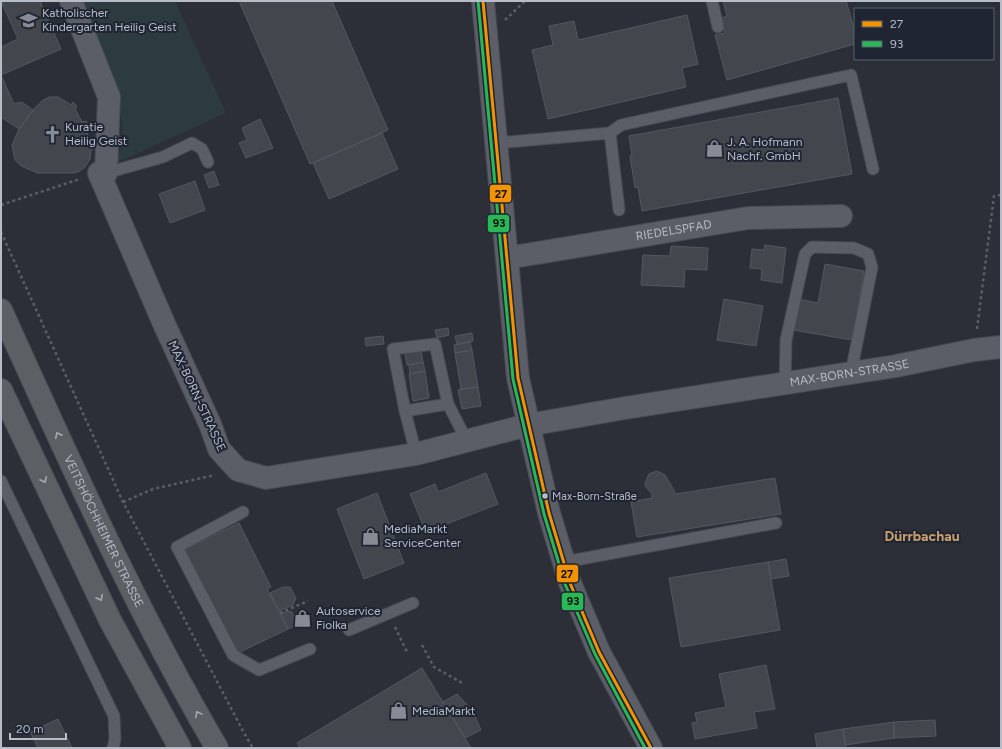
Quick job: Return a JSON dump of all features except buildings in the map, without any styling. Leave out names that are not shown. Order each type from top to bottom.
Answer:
[{"type":"highway","name":"VEITSHÖCHHEIMER STRASSE","points":[[1,310],[53,425],[144,613],[217,748]]},
{"type":"highway","points":[[1,390],[110,620],[180,748]]},
{"type":"street","name":"MAX-BORN-STRASSE","points":[[71,1],[109,97],[102,173],[165,326],[210,424],[219,448],[238,470],[266,478],[416,454],[528,425],[625,408],[851,373],[974,350],[1001,347]]},
{"type":"street","points":[[483,1],[518,378],[528,425],[549,513],[570,583],[599,652],[651,748]]},
{"type":"street","name":"RIEDELSPFAD","points":[[507,258],[748,218],[841,216]]},
{"type":"lane","points":[[712,1],[718,27]]},
{"type":"lane","points":[[496,143],[610,133],[621,126],[851,75],[873,169]]},
{"type":"lane","points":[[610,133],[618,210]]},
{"type":"lane","points":[[102,173],[163,157],[192,143],[202,149],[208,162]]},
{"type":"lane","points":[[785,384],[786,340],[805,254],[812,247],[854,248],[868,254],[872,267],[851,373]]},
{"type":"lane","points":[[416,454],[405,411],[393,349],[435,344],[448,404],[467,441]]},
{"type":"lane","points":[[405,411],[448,404]]},
{"type":"lane","points":[[1,481],[114,716],[115,739],[113,748]]},
{"type":"lane","points":[[243,512],[177,547],[233,656],[259,670],[310,649]]},
{"type":"lane","points":[[564,562],[776,523]]},
{"type":"lane","points":[[349,630],[413,603]]},
{"type":"path","points":[[1,205],[102,173]]},
{"type":"path","points":[[974,350],[994,196],[1001,195]]},
{"type":"path","points":[[1,232],[123,502],[253,748]]},
{"type":"path","points":[[123,502],[153,489],[238,470]]},
{"type":"path","points":[[280,613],[308,601]]},
{"type":"path","points":[[395,627],[407,652]]},
{"type":"path","points":[[422,646],[434,667],[464,684]]},
{"type":"shaded area","points":[[72,1],[175,1],[226,113],[116,163],[122,141],[122,120],[119,105]]},
{"type":"transit line","name":"93","points":[[478,1],[513,379],[544,514],[565,584],[595,654],[645,748]]},
{"type":"transit line","name":"27","points":[[483,1],[518,378],[549,513],[570,583],[599,652],[651,748]]},
{"type":"place","name":"Katholischer Kindergarten Heilig Geist","points":[[29,20]]},
{"type":"place","name":"Kuratie Heilig Geist","points":[[52,134]]},
{"type":"place","name":"J. A. Hofmann Nachf. GmbH","points":[[714,149]]},
{"type":"place","name":"Max-Born-Straße","points":[[545,496]]},
{"type":"place","name":"MediaMarkt ServiceCenter","points":[[371,536]]},
{"type":"place","name":"Autoservice Fiolka","points":[[303,618]]},
{"type":"place","name":"MediaMarkt","points":[[399,711]]},
{"type":"district","name":"Dürrbachau","points":[[922,536]]}]
